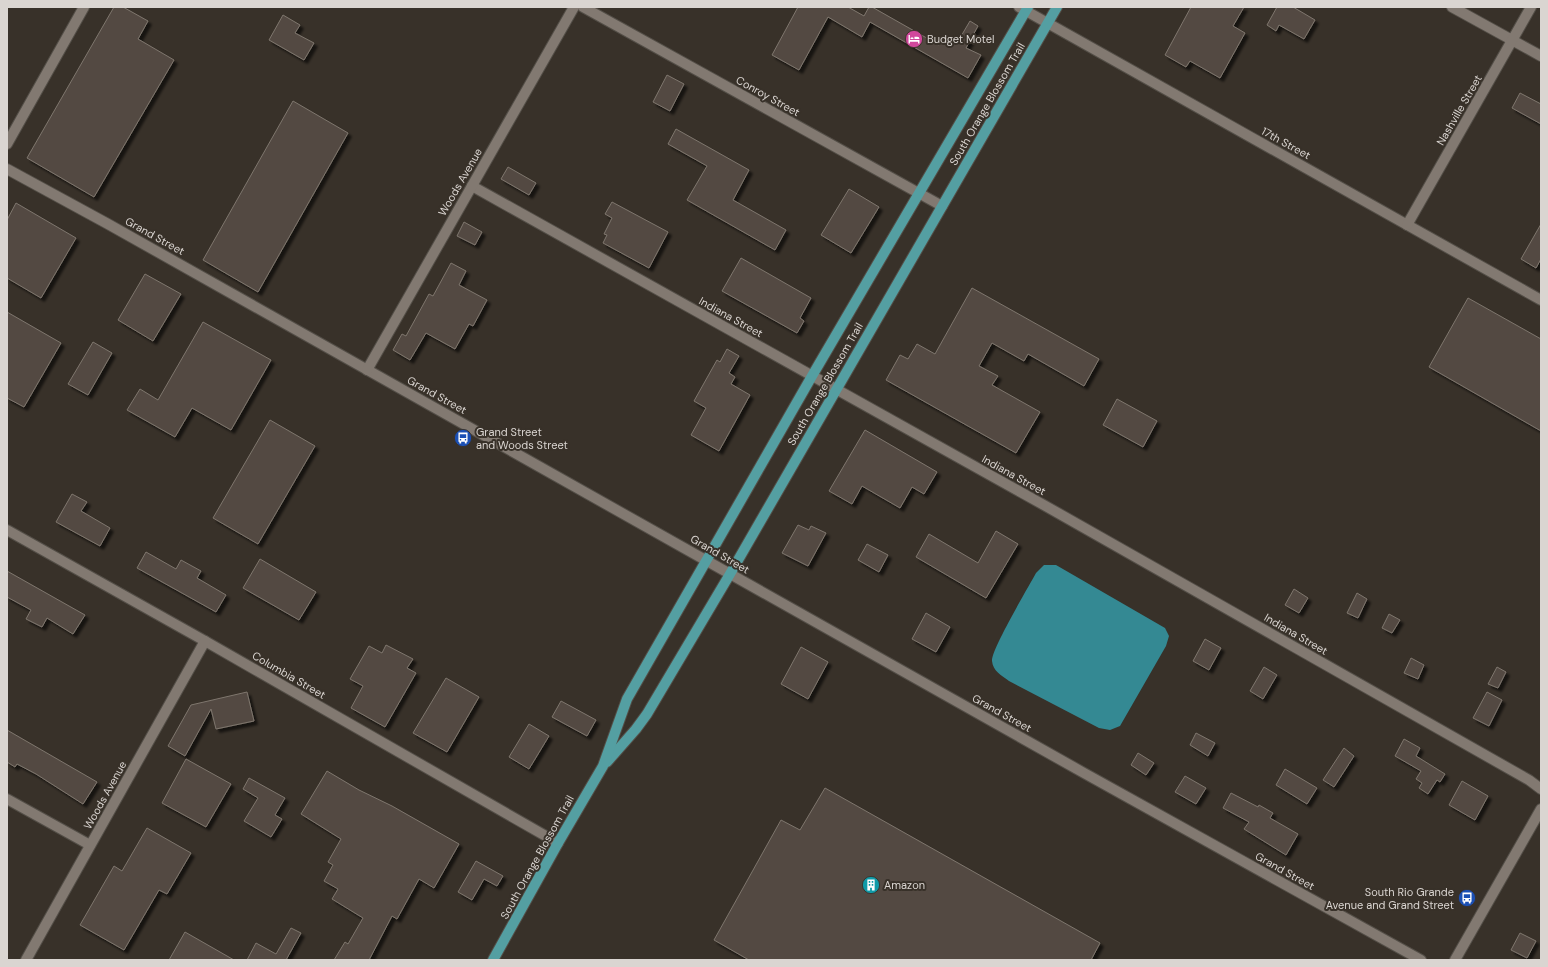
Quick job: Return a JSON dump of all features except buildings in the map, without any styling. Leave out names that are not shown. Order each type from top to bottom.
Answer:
[{"type":"main road","name":"South Orange Blossom Trail","points":[[603,766],[636,729],[646,714],[730,574],[1057,7]]},
{"type":"main road","name":"South Orange Blossom Trail","points":[[493,960],[603,766],[627,699],[812,376],[919,194],[1024,8]]},
{"type":"street","points":[[7,144],[84,7]]},
{"type":"street","name":"Woods Avenue","points":[[368,370],[574,7]]},
{"type":"street","name":"Conroy Street","points":[[583,7],[942,206]]},
{"type":"street","points":[[1452,7],[1541,56]]},
{"type":"street","name":"Nashville Street","points":[[1408,225],[1531,7]]},
{"type":"street","name":"17th Street","points":[[1024,8],[1047,23],[1541,300]]},
{"type":"street","name":"Grand Street","points":[[7,169],[115,227],[1084,774],[1420,960]]},
{"type":"street","name":"Indiana Street","points":[[472,186],[1042,504],[1529,780],[1541,789]]},
{"type":"street","name":"Columbia Street","points":[[7,530],[205,641],[558,843]]},
{"type":"street","name":"Woods Avenue","points":[[26,960],[205,641]]},
{"type":"street","points":[[7,799],[90,845]]},
{"type":"street","points":[[1455,960],[1541,809]]},
{"type":"water","points":[[1044,565],[1056,565],[1165,628],[1169,636],[1166,646],[1120,726],[1110,730],[1099,728],[1009,681],[994,668],[992,661],[997,644],[1036,573]]},
{"type":"place","name":"Budget Motel","points":[[914,39]]},
{"type":"place","name":"Grand Street and Woods Street","points":[[463,438]]},
{"type":"place","name":"Amazon","points":[[871,885]]},
{"type":"place","name":"South Rio Grande Avenue and Grand Street","points":[[1467,898]]}]
